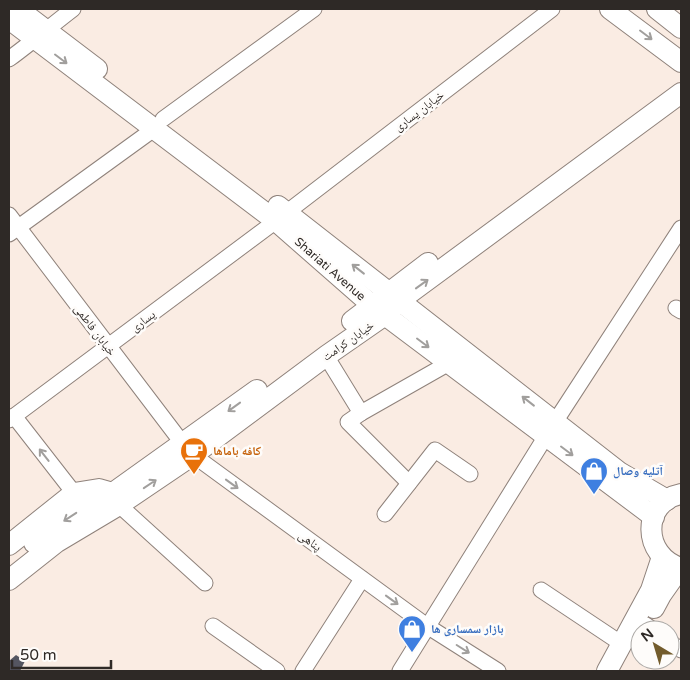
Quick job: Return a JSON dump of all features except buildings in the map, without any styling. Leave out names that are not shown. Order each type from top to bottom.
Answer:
[{"type":"main road","name":"Shariati Avenue","points":[[18,9],[40,35]]},
{"type":"main road","points":[[610,9],[681,62]]},
{"type":"main road","points":[[656,9],[681,28]]},
{"type":"main road","name":"Shariati Avenue","points":[[9,19],[40,35],[281,217],[394,296],[654,516]]},
{"type":"main road","name":"خیابان کرامت","points":[[9,580],[116,499],[326,356],[394,296],[681,77]]},
{"type":"main road","name":"خیابان کرامت","points":[[394,296],[681,93]]},
{"type":"main road","name":"Shariati Avenue","points":[[281,217],[379,310],[449,363],[619,472],[674,497]]},
{"type":"main road","name":"خیابان کرامت","points":[[188,449],[379,310]]},
{"type":"main road","points":[[9,545],[74,493],[99,490],[116,499],[94,529],[9,595]]},
{"type":"main road","points":[[650,620],[661,595],[681,568],[670,564],[662,557],[655,548],[652,538],[651,527],[654,516],[659,507],[674,497]]},
{"type":"main road","name":"خیابان کرامت","points":[[9,563],[51,530],[116,499]]},
{"type":"main road","points":[[607,671],[651,590],[662,557]]},
{"type":"main road","points":[[620,671],[630,655]]},
{"type":"street","points":[[9,59],[73,9]]},
{"type":"street","points":[[12,226],[159,124],[314,9]]},
{"type":"street","name":"خیابان یساری","points":[[281,217],[552,9]]},
{"type":"street","name":"یساری","points":[[11,418],[281,217]]},
{"type":"street","name":"خیابان فاطمی","points":[[12,226],[188,449]]},
{"type":"street","points":[[400,671],[550,429],[681,228]]},
{"type":"street","points":[[326,356],[361,412]]},
{"type":"street","points":[[409,483],[348,422],[361,412],[449,363]]},
{"type":"street","points":[[11,418],[74,493]]},
{"type":"street","name":"پناهی","points":[[188,449],[427,626],[498,671]]},
{"type":"street","points":[[385,514],[435,450],[470,474]]},
{"type":"street","points":[[116,499],[206,583]]},
{"type":"street","points":[[303,671],[362,579]]},
{"type":"street","points":[[541,590],[622,644]]},
{"type":"street","points":[[212,626],[277,671]]},
{"type":"place","name":"کافه باماها","points":[[194,475]]},
{"type":"place","name":"آتلیه وصال","points":[[594,495]]},
{"type":"place","name":"بازار سمساری ها","points":[[412,653]]}]
